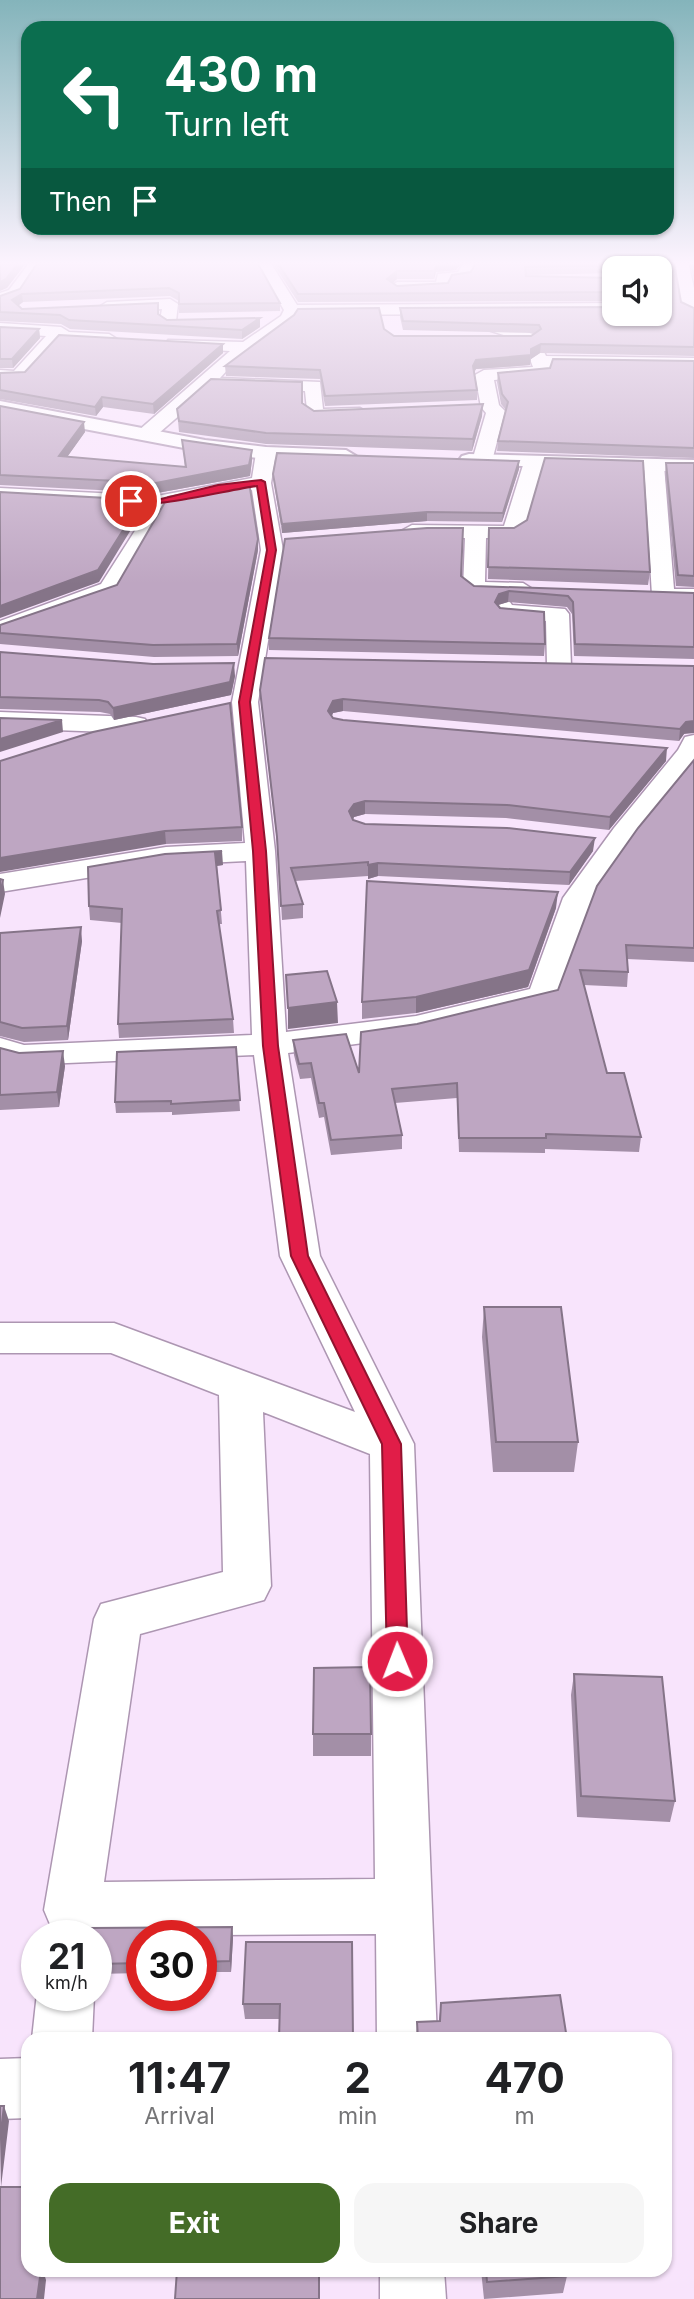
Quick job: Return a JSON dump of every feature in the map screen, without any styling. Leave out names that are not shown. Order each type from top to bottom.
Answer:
[{"type":"main road","points":[[0,407],[145,435],[263,468],[360,456]]},
{"type":"main road","points":[[455,460],[694,466]]},
{"type":"street","points":[[0,375],[18,376],[25,369]]},
{"type":"street","points":[[145,435],[207,383],[219,369]]},
{"type":"street","points":[[482,461],[496,411],[483,407],[484,375],[542,369]]},
{"type":"street","points":[[207,383],[314,386],[314,415],[382,412]]},
{"type":"street","points":[[388,533],[427,530],[513,532],[534,462]]},
{"type":"street","points":[[654,465],[664,595]]},
{"type":"street","points":[[0,494],[157,502],[218,488],[263,468],[284,542],[245,677],[260,851],[270,1046],[300,1256],[392,1444],[407,2032]]},
{"type":"street","points":[[0,629],[109,589],[155,515],[157,502]]},
{"type":"street","points":[[476,531],[474,588],[547,591]]},
{"type":"street","points":[[495,589],[502,612],[556,614],[559,666]]},
{"type":"street","points":[[638,594],[694,596]]},
{"type":"street","points":[[531,666],[586,667]]},
{"type":"street","points":[[50,749],[87,736],[163,719]]},
{"type":"street","points":[[0,720],[136,725]]},
{"type":"street","points":[[0,1048],[21,1055],[270,1046],[485,1013],[544,995],[565,898],[619,844],[685,750]]},
{"type":"street","points":[[581,839],[619,844]]},
{"type":"street","points":[[0,883],[166,856],[260,851]]},
{"type":"street","points":[[0,1338],[114,1338],[392,1444]]},
{"type":"street","points":[[71,1920],[118,1619],[247,1586],[240,1386]]},
{"type":"street","points":[[112,1921],[404,1906]]},
{"type":"street","points":[[62,2032],[64,2011]]},
{"type":"street","points":[[0,2089],[21,2088]]},
{"type":"street","points":[[412,2277],[413,2299]]},
{"type":"building","points":[[27,369],[193,369],[153,404],[102,397],[95,407],[0,390],[0,373],[25,372]]},
{"type":"building","points":[[303,369],[474,369],[477,390],[325,396],[320,370]]},
{"type":"building","points":[[537,369],[694,369],[694,448],[498,441],[508,402],[502,394],[498,373]]},
{"type":"building","points":[[211,379],[302,382],[302,403],[314,411],[483,404],[473,439],[266,433],[179,421],[177,409]]},
{"type":"building","points":[[0,406],[84,422],[59,456],[186,467],[182,440],[252,450],[249,465],[156,483],[0,475]]},
{"type":"building","points":[[277,453],[519,461],[503,513],[427,512],[282,524],[273,474]]},
{"type":"building","points":[[545,458],[643,461],[650,572],[488,567],[489,528],[514,528],[527,520]]},
{"type":"building","points":[[666,463],[694,463],[694,576],[678,575]]},
{"type":"building","points":[[249,482],[258,539],[237,644],[153,645],[0,633],[0,625],[117,585],[168,497]]},
{"type":"building","points":[[0,492],[142,500],[98,570],[0,606]]},
{"type":"building","points":[[427,528],[463,528],[461,576],[474,586],[694,593],[694,647],[575,644],[573,602],[568,596],[509,591],[499,594],[495,602],[500,608],[544,612],[545,644],[269,638],[285,539]]},
{"type":"building","points":[[0,652],[153,664],[234,663],[230,682],[113,708],[108,702],[99,700],[0,697]]},
{"type":"building","points":[[265,658],[694,666],[694,721],[686,722],[680,729],[343,699],[333,701],[328,711],[333,718],[343,720],[667,748],[610,817],[507,805],[365,801],[354,804],[349,811],[353,820],[365,824],[507,828],[595,838],[570,872],[378,863],[368,865],[368,862],[291,868],[303,904],[281,906],[277,837],[260,690]]},
{"type":"building","points":[[230,703],[242,827],[165,831],[0,858],[0,761],[93,732]]},
{"type":"building","points":[[0,718],[62,720],[0,739]]},
{"type":"building","points":[[694,760],[694,948],[626,945],[628,972],[580,970],[607,1073],[624,1073],[641,1137],[546,1134],[546,1138],[459,1138],[457,1083],[392,1089],[402,1135],[331,1140],[324,1103],[319,1103],[311,1063],[299,1064],[293,1040],[346,1034],[359,1073],[361,1032],[417,1024],[558,990],[597,886],[638,828]]},
{"type":"building","points":[[222,851],[215,853],[221,910],[217,911],[233,1019],[118,1024],[122,909],[89,906],[88,867],[165,854]]},
{"type":"building","points":[[367,881],[558,892],[529,970],[416,997],[362,1002]]},
{"type":"building","points":[[81,927],[67,1026],[22,1028],[0,1022],[0,933]]},
{"type":"building","points":[[327,971],[337,1002],[288,1008],[286,975]]},
{"type":"building","points":[[236,1047],[240,1100],[171,1104],[171,1101],[115,1102],[117,1052]]},
{"type":"building","points":[[0,1048],[19,1053],[63,1051],[57,1092],[0,1095]]},
{"type":"building","points":[[484,1307],[561,1307],[578,1442],[496,1442]]},
{"type":"building","points":[[370,1667],[371,1734],[313,1734],[314,1668]]},
{"type":"building","points":[[574,1674],[662,1677],[675,1801],[581,1796]]},
{"type":"building","points":[[217,1927],[232,1927],[230,1961],[217,1961]]},
{"type":"building","points":[[112,1928],[126,1928],[126,1963],[112,1964]]},
{"type":"building","points":[[246,1942],[352,1942],[353,2032],[279,2032],[280,2004],[243,2004]]},
{"type":"building","points":[[560,1995],[566,2032],[418,2032],[417,2022],[440,2021],[441,2003]]},
{"type":"building","points":[[0,2106],[4,2106],[0,2139]]},
{"type":"building","points":[[0,2187],[21,2187],[21,2277],[40,2277],[37,2299],[0,2299]]},
{"type":"building","points":[[177,2277],[319,2277],[319,2299],[175,2299]]},
{"type":"building","points":[[487,2277],[554,2277],[487,2282]]},
{"type":"route","points":[[131,501],[157,502],[218,488],[261,482],[272,550],[249,666],[245,702],[260,851],[270,1046],[300,1256],[392,1444],[397,1661]]}]
